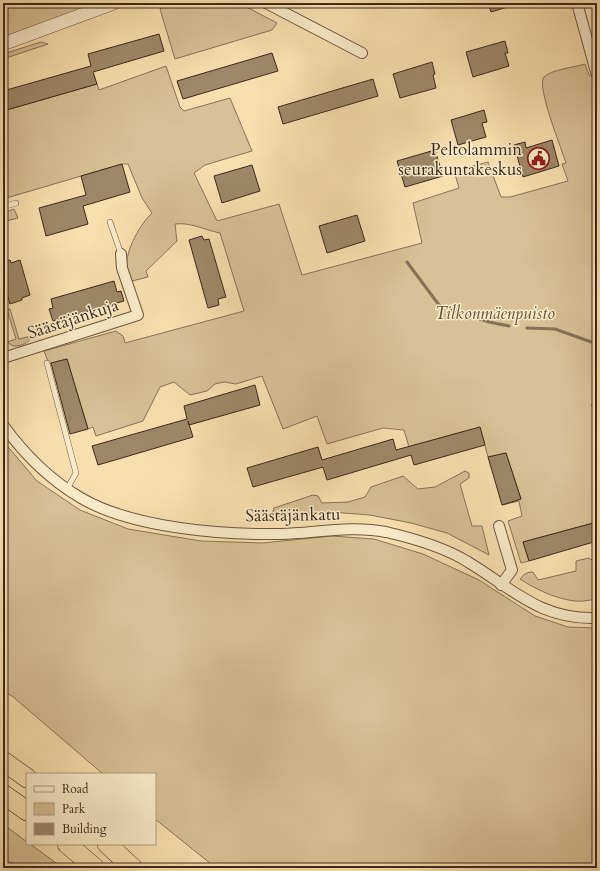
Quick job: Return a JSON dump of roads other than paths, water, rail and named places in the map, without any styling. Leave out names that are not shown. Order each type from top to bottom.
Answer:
[{"type":"highway","points":[[3,761],[26,777]]},
{"type":"highway","points":[[3,794],[26,810]]},
{"type":"highway","points":[[68,845],[95,868]]},
{"type":"highway","points":[[111,847],[133,868]]},
{"type":"street","points":[[3,44],[114,3]]},
{"type":"street","points":[[266,3],[362,53]]},
{"type":"street","points":[[577,3],[596,72]]},
{"type":"street","name":"Säästäjänkuja","points":[[3,358],[138,315],[122,268],[121,254]]},
{"type":"street","name":"Säästäjänkatu","points":[[3,425],[28,456],[67,489],[80,498],[107,510],[140,520],[187,529],[282,534],[333,530],[385,532],[441,549],[467,562],[534,605],[565,616],[597,618]]},
{"type":"street","points":[[499,526],[512,570],[501,585]]},
{"type":"lane","points":[[3,207],[16,203]]},
{"type":"lane","points":[[110,222],[121,254]]},
{"type":"lane","points":[[47,363],[76,473],[67,489]]},
{"type":"lane","points":[[76,473],[83,472]]},
{"type":"waterway","points":[[407,262],[439,305],[489,322],[509,326]]},
{"type":"waterway","points":[[527,328],[555,329],[597,344]]},
{"type":"place","name":"Peltolammin seurakuntakeskus","points":[[538,159]]},
{"type":"park label","name":"Tilkonmäenpuisto","points":[[495,313]]}]
